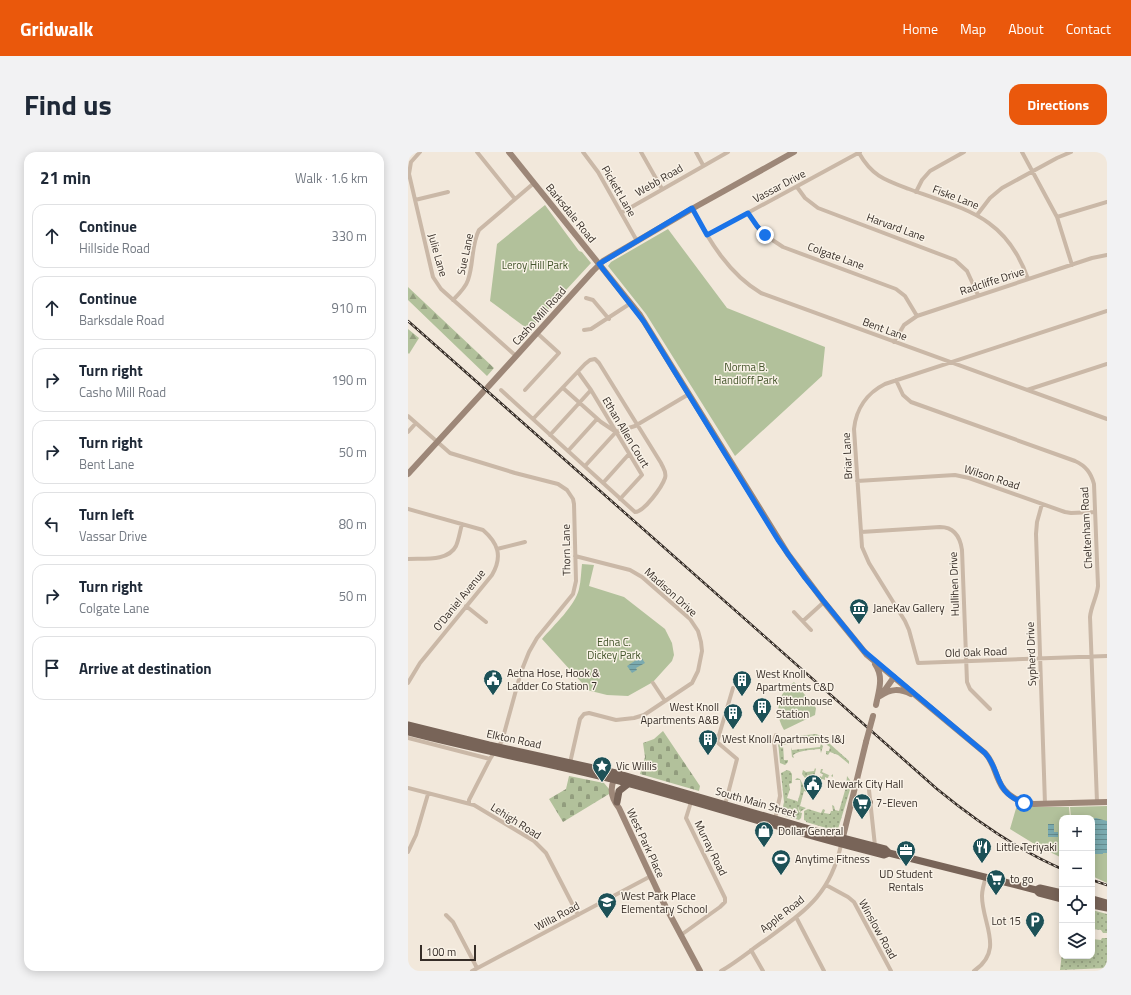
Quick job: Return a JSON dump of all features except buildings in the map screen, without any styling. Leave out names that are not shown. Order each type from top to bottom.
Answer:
[{"type":"main road","name":"Elkton Road","points":[[408,725],[494,753],[570,763],[615,777]]},
{"type":"main road","name":"Elkton Road","points":[[408,732],[494,753],[615,777]]},
{"type":"main road","name":"South Main Street","points":[[615,777],[842,841],[884,855],[888,853],[1036,890],[1039,893],[1059,897]]},
{"type":"main road","name":"South Main Street","points":[[615,777],[628,784],[691,802],[716,809],[733,807],[774,822]]},
{"type":"main road","points":[[618,805],[619,791],[628,784]]},
{"type":"main road","name":"South Main Street","points":[[842,841],[875,846],[885,849],[888,853]]},
{"type":"main road","name":"South Main Street","points":[[1036,890],[1040,888],[1059,892]]},
{"type":"main road","points":[[1095,900],[1107,903]]},
{"type":"main road","points":[[1095,906],[1107,908]]},
{"type":"street","name":"Julie Lane","points":[[420,152],[413,158],[409,170],[433,277],[441,289],[516,356]]},
{"type":"street","points":[[477,152],[515,199]]},
{"type":"street","name":"Barksdale Road","points":[[509,152],[631,303],[689,394],[778,540],[800,571],[868,655],[921,699]]},
{"type":"street","name":"Pickett Lane","points":[[583,152],[598,172],[637,241]]},
{"type":"street","points":[[641,152],[662,189]]},
{"type":"street","points":[[696,152],[703,165]]},
{"type":"street","name":"Webb Road","points":[[621,213],[728,152]]},
{"type":"street","name":"Casho Mill Road","points":[[488,387],[599,264],[692,208],[794,152]]},
{"type":"street","name":"Fiske Lane","points":[[860,152],[868,167],[875,174],[886,181],[978,215],[992,224],[1007,239],[1021,260],[1028,279]]},
{"type":"street","name":"Vassar Drive","points":[[707,235],[860,152]]},
{"type":"street","points":[[916,192],[922,180],[930,171],[964,152]]},
{"type":"street","points":[[1022,152],[1057,217],[1072,265]]},
{"type":"street","points":[[978,215],[987,202],[998,191],[1032,171],[1071,152]]},
{"type":"street","name":"Sue Lane","points":[[453,300],[468,280],[475,240],[479,230],[534,183]]},
{"type":"street","name":"Harvard Lane","points":[[797,187],[805,198],[818,208],[955,260],[967,271],[978,295]]},
{"type":"street","points":[[415,200],[448,192]]},
{"type":"street","points":[[1057,217],[1107,202]]},
{"type":"street","name":"Bent Lane","points":[[692,208],[707,235],[736,274],[748,285],[761,293],[1107,419]]},
{"type":"street","name":"Colgate Lane","points":[[748,213],[765,235],[783,247],[896,288],[905,296],[917,316]]},
{"type":"street","name":"Radcliffe Drive","points":[[894,342],[904,325],[917,316],[1092,258],[1107,255]]},
{"type":"street","points":[[586,298],[594,300],[609,319]]},
{"type":"street","points":[[584,330],[591,329],[609,319],[631,303]]},
{"type":"street","name":"Briar Lane","points":[[918,662],[905,621],[866,557],[862,547],[854,433],[856,416],[862,404],[874,391],[885,384],[1107,311]]},
{"type":"street","points":[[525,390],[559,353],[537,332]]},
{"type":"street","points":[[501,390],[635,512],[639,512],[644,509],[661,487],[666,472],[638,424],[597,360],[593,359],[588,361],[533,419]]},
{"type":"street","points":[[1028,390],[1107,364]]},
{"type":"street","name":"Ethan Allen Court","points":[[578,372],[591,390],[642,475],[620,498]]},
{"type":"street","name":"Cheltenham Road","points":[[896,380],[903,394],[911,402],[1075,462],[1084,466],[1093,479],[1098,586],[1090,611],[1097,802]]},
{"type":"street","points":[[563,388],[597,418],[616,432]]},
{"type":"street","points":[[550,434],[591,390]]},
{"type":"street","points":[[408,474],[483,392]]},
{"type":"street","points":[[585,466],[616,432],[629,429],[689,394]]},
{"type":"street","name":"Thorn Lane","points":[[408,416],[450,453],[558,484],[567,490],[573,499],[574,504],[576,581],[573,594],[537,638],[529,652],[521,672],[502,741],[469,800],[469,804]]},
{"type":"street","points":[[568,451],[597,418]]},
{"type":"street","points":[[408,432],[416,423]]},
{"type":"street","points":[[603,483],[629,454]]},
{"type":"street","name":"Wilson Road","points":[[857,481],[955,475],[969,478],[1071,514],[1095,512]]},
{"type":"street","name":"Sypherd Drive","points":[[1042,504],[1036,528],[1045,804]]},
{"type":"street","points":[[408,508],[483,530],[492,538],[497,550],[525,542]]},
{"type":"street","points":[[408,559],[435,558],[452,552],[462,524]]},
{"type":"street","name":"Hullihen Drive","points":[[861,532],[940,527],[947,528],[955,532],[960,540],[962,550],[965,661]]},
{"type":"street","name":"O'Daniel Avenue","points":[[408,683],[420,663],[495,570],[498,559],[497,550]]},
{"type":"street","name":"Madison Drive","points":[[570,763],[582,716],[589,713],[616,720],[644,715],[692,683],[698,671],[702,651],[698,631],[690,619],[636,573],[576,556]]},
{"type":"street","points":[[803,621],[824,602]]},
{"type":"street","points":[[466,606],[486,622]]},
{"type":"street","points":[[794,612],[811,630]]},
{"type":"street","points":[[868,655],[878,668],[881,679],[876,705]]},
{"type":"street","name":"Old Oak Road","points":[[918,662],[1107,656]]},
{"type":"street","points":[[965,661],[968,686],[990,709]]},
{"type":"street","name":"Apple Road","points":[[722,971],[796,918],[812,903],[826,885],[835,867],[876,705],[880,696],[894,677]]},
{"type":"street","points":[[653,683],[665,701]]},
{"type":"street","points":[[725,808],[736,759],[717,742],[733,688]]},
{"type":"street","points":[[880,696],[888,691],[897,689],[921,699],[985,753],[992,763],[1000,783],[1009,795],[1015,799],[1026,803],[1045,804],[1107,802]]},
{"type":"street","points":[[774,822],[780,796],[774,740],[776,735]]},
{"type":"street","name":"Elkton Road","points":[[408,738],[494,753]]},
{"type":"street","name":"West Park Place","points":[[615,777],[615,794],[618,805],[651,876],[700,971]]},
{"type":"street","name":"Lehigh Road","points":[[408,788],[469,804],[538,843],[548,857],[578,915]]},
{"type":"street","points":[[869,790],[875,846]]},
{"type":"street","points":[[408,851],[416,835],[428,794]]},
{"type":"street","name":"Murray Road","points":[[681,935],[725,902],[725,898],[686,818],[691,802]]},
{"type":"street","points":[[851,804],[870,802]]},
{"type":"street","name":"Willa Road","points":[[472,971],[651,876]]},
{"type":"street","points":[[974,971],[986,962],[990,947],[982,898],[986,878]]},
{"type":"street","name":"Winslow Road","points":[[826,885],[848,897],[856,905],[891,971]]},
{"type":"street","points":[[446,915],[453,922],[478,968]]},
{"type":"street","points":[[796,918],[824,971]]},
{"type":"street","points":[[751,950],[763,971]]},
{"type":"green space","name":"Leroy Hill Park","points":[[545,205],[579,251],[582,252],[591,263],[529,330],[490,301],[497,244]]},
{"type":"green space","name":"Norma B. Handloff Park","points":[[668,229],[727,308],[825,347],[822,376],[735,456],[646,314],[608,266],[611,262]]},
{"type":"green space","points":[[408,287],[494,368],[487,376],[408,300]]},
{"type":"green space","points":[[408,329],[419,338],[409,354],[408,353]]},
{"type":"green space","name":"Edna C. Dickey Park","points":[[582,564],[594,565],[589,586],[624,597],[665,629],[672,643],[674,655],[672,661],[653,682],[628,696],[607,695],[583,689],[582,683],[542,639],[564,615],[577,595],[580,586]]},
{"type":"green space","points":[[794,682],[816,708],[815,715],[784,730],[779,717],[779,704],[784,692]]},
{"type":"green space","points":[[663,731],[700,786],[699,791],[640,774],[645,757],[643,743],[654,739]]},
{"type":"green space","points":[[816,734],[821,736],[849,761],[849,764],[838,755],[830,752],[828,755],[826,754],[826,751],[829,751],[830,747],[824,741],[820,740],[819,737],[786,740],[787,744],[783,745],[784,760],[788,760],[788,762],[785,765],[780,763],[778,741],[780,738]]},
{"type":"green space","points":[[821,744],[823,746],[821,753],[820,749],[809,750],[796,753],[793,755],[794,758],[792,757],[791,747],[792,750],[820,747]]},
{"type":"green space","points":[[815,768],[814,777],[813,774],[811,776],[808,775],[805,778],[802,774],[803,770],[806,772],[814,771]]},
{"type":"green space","points":[[821,769],[823,769],[822,772],[829,775],[828,778],[825,777],[825,780],[822,779],[819,784],[817,782],[823,774],[820,773]]},
{"type":"green space","points":[[787,770],[792,774],[792,783],[789,784],[790,789],[787,798],[797,801],[799,812],[802,813],[799,820],[785,816],[782,811],[784,802],[781,773]]},
{"type":"green space","points":[[569,776],[604,783],[609,789],[609,794],[563,822],[549,799],[566,789]]},
{"type":"green space","points":[[847,776],[852,783],[838,829],[833,830],[806,822],[804,820],[804,811],[808,809],[821,813],[823,809],[825,810],[824,813],[830,814],[831,811],[833,811],[832,805],[834,806],[835,810],[839,811],[846,787]]},
{"type":"green space","points":[[797,778],[800,779],[804,787],[807,787],[810,790],[809,793],[804,791],[800,806],[806,808],[800,812],[797,803],[801,783],[800,780],[795,780]]},
{"type":"green space","points":[[1017,805],[1027,807],[1069,807],[1070,815],[1059,815],[1059,856],[1036,845],[1010,829]]},
{"type":"green space","points":[[1107,806],[1107,883],[1095,877],[1095,815],[1071,815],[1070,807]]},
{"type":"green space","points":[[1095,911],[1107,914],[1107,933],[1103,933],[1101,930],[1095,929]]},
{"type":"green space","points":[[1102,938],[1107,938],[1107,968],[1060,970],[1061,959],[1095,959],[1095,939],[1101,940]]},
{"type":"water","points":[[641,657],[645,663],[636,668],[637,670],[632,673],[627,666]]},
{"type":"water","points":[[1095,818],[1107,821],[1107,853],[1095,854]]},
{"type":"water","points":[[1048,824],[1054,824],[1054,832],[1058,832],[1058,837],[1048,837]]},
{"type":"railway","points":[[408,321],[937,789],[997,834],[1029,853],[1059,868]]},
{"type":"railway","points":[[1095,881],[1107,885]]},
{"type":"place","name":"JaneKav Gallery","points":[[859,625]]},
{"type":"place","name":"Aetna Hose, Hook & Ladder Co Station 7","points":[[493,696]]},
{"type":"place","name":"West Knoll Apartments C&D","points":[[742,697]]},
{"type":"place","name":"Rittenhouse Station","points":[[762,724]]},
{"type":"place","name":"West Knoll Apartments A&B","points":[[733,730]]},
{"type":"place","name":"West Knoll Apartments I&J","points":[[708,756]]},
{"type":"place","name":"Vic Willis","points":[[602,783]]},
{"type":"place","name":"Newark City Hall","points":[[813,801]]},
{"type":"place","name":"7-Eleven","points":[[862,820]]},
{"type":"place","name":"Dollar General","points":[[764,848]]},
{"type":"place","name":"Little Teriyaki","points":[[982,864]]},
{"type":"place","name":"UD Student Rentals","points":[[906,867]]},
{"type":"place","name":"Anytime Fitness","points":[[781,876]]},
{"type":"place","name":"to go","points":[[996,896]]},
{"type":"place","name":"West Park Place Elementary School","points":[[607,919]]},
{"type":"place","name":"Lot 15","points":[[1035,938]]},
{"type":"route","points":[[765,235],[748,213],[707,235],[692,208],[599,264],[644,322],[778,540],[824,602],[868,655],[985,753],[992,763],[1002,787],[1012,797],[1024,803]]}]
